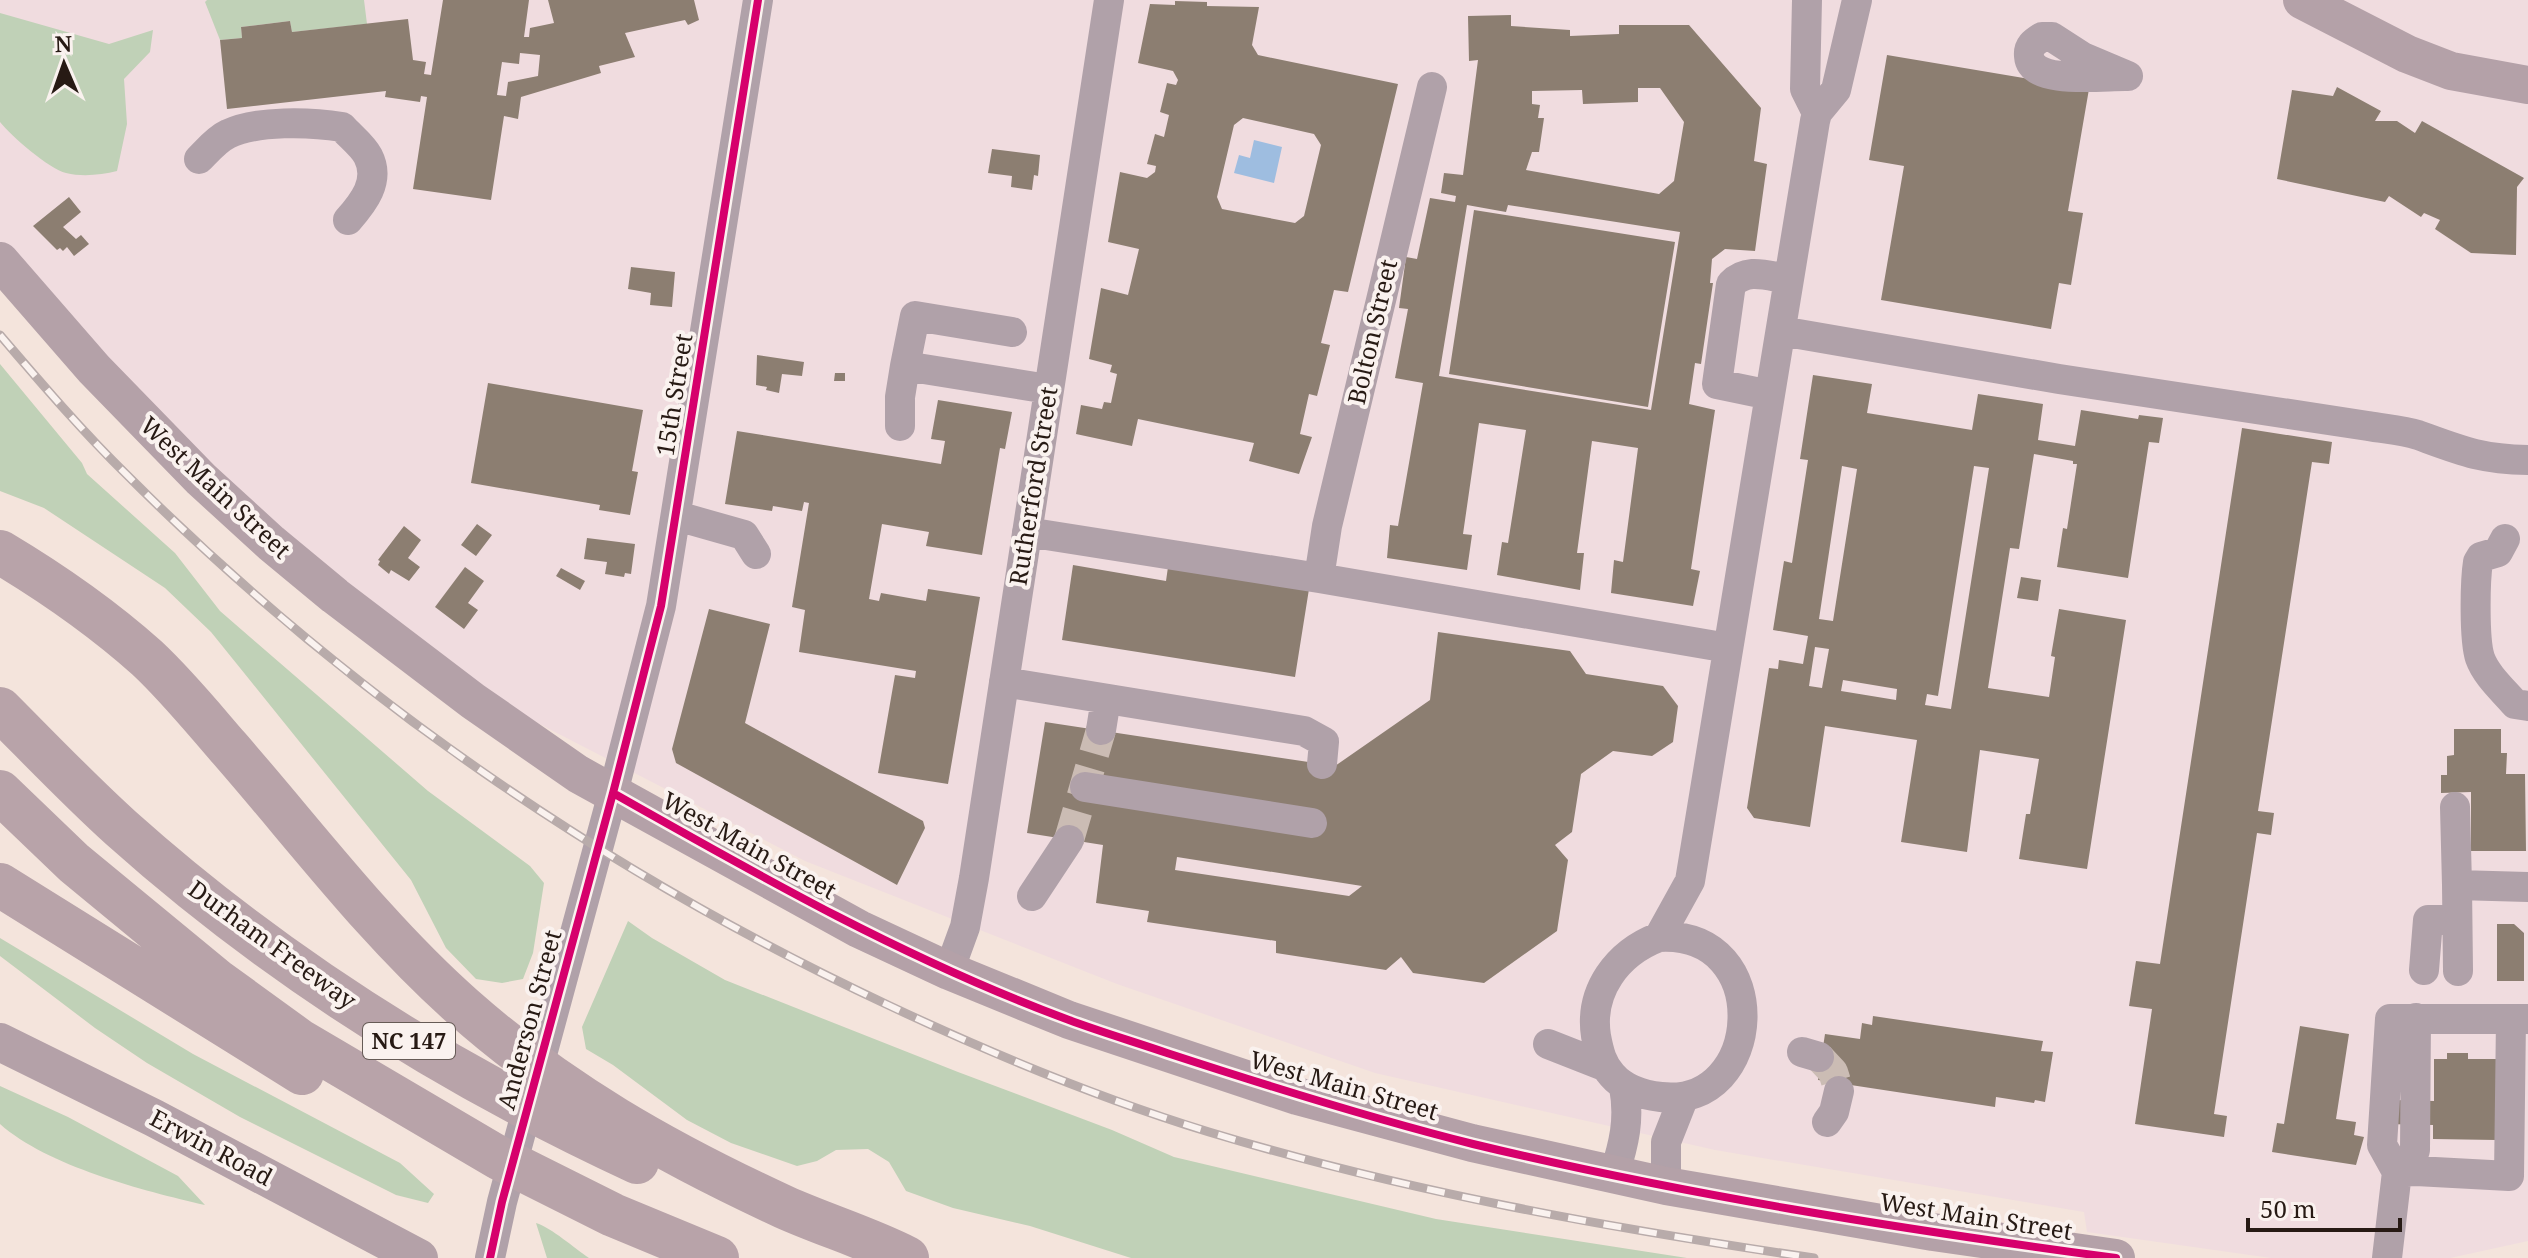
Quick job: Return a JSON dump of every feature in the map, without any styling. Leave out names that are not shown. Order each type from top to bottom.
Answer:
[{"type":"highway","points":[[0,552],[69,595],[148,659],[248,770],[384,931],[461,1006],[517,1053],[591,1106],[702,1168],[787,1208],[907,1258]]},
{"type":"highway","name":"Durham Freeway","points":[[0,709],[122,829],[206,898],[279,954],[434,1058],[569,1130],[667,1176],[773,1220],[889,1258]]},
{"type":"highway","name":"NC 147","points":[[0,792],[74,863],[204,971],[300,1041],[499,1158],[613,1215],[717,1258]]},
{"type":"highway","points":[[0,885],[257,1047],[349,1099],[493,1174],[613,1215]]},
{"type":"main road","points":[[2302,0],[2407,54],[2436,65],[2472,76],[2528,85]]},
{"type":"main road","name":"West Main Street","points":[[0,261],[94,369],[201,479],[271,543],[473,701],[578,774],[859,929],[949,971],[1069,1020],[1297,1096],[1472,1143],[1666,1186],[1933,1232],[2116,1258]]},
{"type":"main road","name":"Erwin Road","points":[[0,1042],[154,1118],[419,1258]]},
{"type":"street","name":"15th Street","points":[[613,793],[661,606],[758,0]]},
{"type":"street","name":"Rutherford Street","points":[[949,971],[967,915],[1109,0]]},
{"type":"street","points":[[1807,0],[1805,89],[1817,113]]},
{"type":"street","points":[[1659,937],[1690,881],[1817,113],[1836,90],[1857,0]]},
{"type":"street","name":"Bolton Street","points":[[1319,578],[1327,526],[1432,87]]},
{"type":"street","points":[[199,159],[226,134],[253,126],[319,123],[342,127],[369,157],[372,181],[366,200],[348,220]]},
{"type":"street","points":[[1770,395],[1717,384],[1731,284],[1739,276],[1750,272],[1789,279]]},
{"type":"street","points":[[900,426],[900,397],[915,316],[1012,332]]},
{"type":"street","points":[[952,373],[961,324]]},
{"type":"street","points":[[1781,331],[2079,383],[2368,426],[2417,435],[2474,456],[2528,460]]},
{"type":"street","points":[[905,366],[1048,389]]},
{"type":"street","points":[[677,516],[744,535],[756,554]]},
{"type":"street","points":[[1027,532],[1728,648]]},
{"type":"street","points":[[2505,539],[2498,552],[2481,557],[2478,562],[2477,638],[2480,659],[2493,678],[2515,704],[2528,706]]},
{"type":"street","points":[[1004,682],[1304,731],[1324,742],[1322,764]]},
{"type":"street","points":[[1101,730],[1106,699]]},
{"type":"street","points":[[1085,787],[1312,823]]},
{"type":"street","name":"Anderson Street","points":[[490,1258],[502,1202],[613,793]]},
{"type":"street","points":[[2455,807],[2458,971]]},
{"type":"street","points":[[1032,896],[1069,840]]},
{"type":"street","points":[[1690,881],[1705,944]]},
{"type":"street","points":[[2457,885],[2528,887]]},
{"type":"street","points":[[2424,970],[2428,920],[2457,920]]},
{"type":"street","points":[[1594,1018],[1548,1044],[1614,1076],[1656,1097],[1683,1099],[1714,1083],[1731,1062],[1742,1031],[1742,1007],[1732,972],[1705,944],[1685,938],[1659,937],[1638,947],[1618,963],[1601,990],[1594,1018],[1614,1076],[1628,1108],[1627,1134],[1614,1175]]},
{"type":"street","points":[[2387,1258],[2402,1172],[2415,1150],[2403,1018],[2520,1019],[2509,1176],[2402,1172]]},
{"type":"street","points":[[1827,1122],[1834,1112],[1839,1091]]},
{"type":"street","points":[[1666,1186],[1666,1142],[1683,1099]]},
{"type":"shaded area","points":[[0,0],[2528,0],[2528,1241],[2450,1258],[2271,1258],[2087,1232],[2084,1212],[1715,1150],[1375,1073],[1117,984],[805,861],[433,669],[151,425],[0,251]]},
{"type":"green space","points":[[364,0],[367,24],[292,32],[290,21],[241,27],[242,38],[220,40],[205,2]]},
{"type":"green space","points":[[0,13],[109,44],[153,30],[150,52],[124,79],[127,124],[117,171],[85,175],[59,170],[31,151],[0,122]]},
{"type":"green space","points":[[0,364],[82,463],[87,474],[175,553],[220,611],[428,791],[530,866],[544,883],[533,953],[523,979],[502,983],[476,979],[446,948],[411,880],[211,632],[165,588],[44,508],[0,491]]},
{"type":"green space","points":[[628,921],[725,980],[1174,1157],[1436,1219],[1687,1258],[1131,1258],[1030,1226],[953,1208],[906,1191],[889,1162],[868,1149],[836,1150],[817,1161],[797,1166],[731,1143],[687,1120],[613,1065],[586,1049],[582,1027]]},
{"type":"green space","points":[[0,938],[193,1054],[400,1163],[434,1194],[428,1203],[396,1195],[240,1117],[147,1063],[0,956]]},
{"type":"green space","points":[[0,1086],[68,1117],[178,1176],[205,1205],[97,1175],[20,1139],[0,1124]]},
{"type":"green space","points":[[536,1223],[556,1234],[589,1258],[547,1258]]},
{"type":"water","points":[[1254,140],[1282,147],[1274,183],[1234,173],[1239,155],[1250,158]]},
{"type":"building","points":[[443,0],[529,0],[524,37],[529,37],[530,28],[554,23],[548,0],[694,0],[699,20],[688,25],[685,20],[625,33],[635,57],[599,66],[601,73],[521,97],[518,119],[504,116],[491,200],[413,189],[427,97],[421,96],[420,102],[385,97],[386,91],[227,109],[220,40],[242,38],[241,27],[290,21],[292,32],[408,19],[413,60],[426,62],[424,74],[431,75]],"holes":[[[520,53],[540,55],[538,76],[508,82],[506,96],[497,95],[502,62],[519,64]]]},
{"type":"building","points":[[1175,1],[1207,2],[1207,6],[1259,7],[1252,45],[1258,55],[1398,84],[1348,292],[1334,290],[1321,343],[1330,345],[1317,396],[1309,394],[1300,434],[1312,437],[1299,474],[1249,461],[1254,443],[1138,419],[1132,446],[1076,434],[1081,405],[1102,409],[1104,402],[1111,403],[1117,374],[1110,372],[1112,365],[1089,359],[1101,288],[1128,295],[1139,249],[1108,242],[1120,172],[1147,178],[1155,172],[1156,166],[1147,164],[1155,134],[1164,137],[1169,115],[1160,112],[1167,83],[1176,85],[1178,80],[1173,71],[1138,63],[1150,4],[1175,5]],"holes":[[[1243,118],[1314,134],[1321,145],[1304,216],[1295,223],[1222,209],[1217,197],[1234,125]]]},
{"type":"building","points":[[1511,15],[1511,26],[1570,30],[1570,36],[1619,34],[1619,25],[1689,25],[1761,108],[1754,161],[1767,164],[1755,251],[1725,249],[1712,259],[1710,283],[1713,283],[1701,364],[1695,363],[1689,404],[1715,410],[1691,569],[1700,571],[1693,606],[1611,593],[1614,560],[1623,562],[1638,448],[1592,441],[1577,553],[1584,553],[1580,590],[1497,575],[1502,542],[1508,543],[1526,430],[1479,423],[1463,534],[1472,535],[1467,570],[1387,558],[1390,525],[1398,526],[1423,383],[1395,378],[1408,309],[1399,308],[1406,257],[1417,259],[1430,198],[1455,202],[1456,196],[1441,193],[1444,173],[1463,175],[1478,60],[1469,61],[1468,16]],"holes":[[[1638,88],[1660,88],[1684,122],[1674,181],[1659,194],[1526,170],[1532,152],[1539,152],[1544,118],[1538,118],[1540,105],[1532,104],[1532,91],[1582,90],[1583,104],[1638,102]],[[1467,205],[1506,212],[1508,205],[1680,232],[1651,410],[1439,376]]]},
{"type":"building","points":[[1887,55],[2089,89],[2068,211],[2083,213],[2071,285],[2059,283],[2051,329],[1881,300],[1904,166],[1869,160]]},
{"type":"building","points":[[2337,87],[2381,111],[2375,121],[2397,121],[2415,133],[2422,121],[2524,178],[2517,187],[2516,255],[2471,253],[2435,229],[2440,220],[2424,213],[2421,217],[2389,196],[2385,202],[2277,179],[2292,90],[2333,96]]},
{"type":"building","points":[[992,149],[1040,155],[1038,176],[1034,175],[1032,190],[1011,187],[1012,176],[988,173]]},
{"type":"building","points":[[69,197],[81,212],[63,227],[76,239],[81,235],[89,244],[74,256],[67,247],[63,251],[60,248],[57,250],[33,226]]},
{"type":"building","points":[[1474,210],[1675,242],[1648,407],[1449,374]]},
{"type":"building","points":[[631,267],[675,272],[672,307],[650,305],[651,293],[628,289]]},
{"type":"building","points":[[757,355],[804,362],[802,376],[782,374],[779,393],[766,390],[767,387],[756,385]]},
{"type":"building","points":[[835,373],[845,373],[845,381],[834,381]]},
{"type":"building","points":[[1813,375],[1872,384],[1867,413],[1972,430],[1978,394],[2043,404],[2038,440],[2075,446],[2081,410],[2138,419],[2139,415],[2163,418],[2159,443],[2149,442],[2128,578],[2057,567],[2063,528],[2067,529],[2077,464],[2073,461],[2034,454],[2019,549],[2010,548],[1988,688],[2049,697],[2055,657],[2051,656],[2059,609],[2126,620],[2087,869],[2019,859],[2039,759],[1980,750],[1967,852],[1901,842],[1917,740],[1825,726],[1810,827],[1754,818],[1747,808],[1769,668],[1778,669],[1779,660],[1803,664],[1808,636],[1773,630],[1784,561],[1792,563],[1808,460],[1800,459]],"holes":[[[1842,466],[1857,469],[1833,621],[1819,619]],[[1974,466],[1989,468],[1951,709],[1925,705],[1927,694],[1938,696]],[[1815,647],[1829,649],[1822,688],[1809,686]],[[1843,680],[1897,689],[1896,700],[1841,691]]]},
{"type":"building","points":[[488,383],[643,410],[632,471],[638,472],[630,515],[599,510],[600,505],[471,483]]},
{"type":"building","points":[[938,400],[1012,412],[1005,449],[1000,448],[982,555],[926,546],[929,532],[882,524],[869,599],[879,601],[881,593],[926,601],[928,589],[980,597],[948,784],[878,773],[895,675],[915,678],[916,671],[799,652],[805,610],[792,607],[809,503],[804,502],[802,511],[773,506],[772,511],[725,504],[737,431],[941,464],[945,441],[931,439]]},
{"type":"building","points":[[2242,428],[2332,442],[2329,464],[2312,462],[2258,811],[2274,813],[2271,835],[2257,833],[2214,1114],[2227,1116],[2224,1137],[2135,1124],[2152,1009],[2129,1006],[2136,961],[2160,964]]},
{"type":"building","points":[[477,524],[492,535],[476,556],[461,545]]},
{"type":"building","points":[[404,526],[421,540],[408,558],[420,567],[409,581],[391,570],[389,574],[378,565],[378,560]]},
{"type":"building","points":[[587,538],[635,544],[631,574],[625,573],[624,577],[605,574],[607,562],[584,559]]},
{"type":"building","points":[[1073,565],[1166,581],[1168,567],[1309,589],[1295,677],[1062,640]]},
{"type":"building","points":[[465,567],[484,581],[468,603],[478,610],[464,629],[435,607]]},
{"type":"building","points":[[561,568],[585,581],[580,590],[556,576]]},
{"type":"building","points":[[2021,577],[2041,580],[2038,601],[2017,598]]},
{"type":"building","points":[[709,609],[770,624],[745,723],[923,821],[925,828],[897,885],[676,763],[672,749]]},
{"type":"building","points":[[1438,632],[1570,651],[1586,674],[1663,686],[1678,706],[1673,742],[1652,756],[1613,751],[1581,774],[1572,832],[1555,845],[1568,860],[1557,931],[1484,983],[1413,973],[1401,957],[1386,970],[1276,953],[1276,941],[1147,922],[1149,911],[1096,903],[1103,845],[1027,833],[1045,722],[1335,766],[1430,700]],"holes":[[[1177,857],[1362,886],[1349,896],[1175,870]]]},
{"type":"building","points":[[2454,729],[2501,729],[2501,753],[2507,753],[2506,774],[2525,774],[2526,851],[2471,851],[2471,792],[2441,793],[2441,775],[2447,775],[2447,756],[2454,755]]},
{"type":"building","points":[[2497,924],[2514,924],[2524,933],[2524,981],[2497,981]]},
{"type":"building","points":[[1873,1016],[2043,1041],[2041,1051],[2053,1052],[2045,1102],[1996,1097],[1995,1107],[1818,1080],[1825,1034],[1860,1039],[1862,1023],[1872,1025]]},
{"type":"building","points":[[2300,1026],[2349,1034],[2336,1119],[2356,1122],[2354,1135],[2364,1137],[2356,1165],[2272,1152],[2277,1123],[2284,1124]]},
{"type":"building","points":[[2447,1053],[2468,1053],[2468,1059],[2497,1059],[2496,1140],[2433,1139],[2433,1125],[2386,1124],[2392,1100],[2434,1101],[2434,1059],[2447,1059]]},
{"type":"tunnel","points":[[1069,840],[1101,730]]},
{"type":"tunnel","points":[[1819,1057],[1833,1072],[1839,1091]]},
{"type":"railway","points":[[0,335],[94,441],[211,556],[390,705],[484,773],[581,837],[783,953],[1006,1058],[1127,1105],[1209,1132],[1358,1173],[1509,1206],[1814,1258]]},
{"type":"cycle path","points":[[490,1258],[502,1202],[661,606],[758,0]]},
{"type":"cycle path","points":[[613,793],[836,916],[951,971],[1081,1024],[1281,1089],[1473,1144],[1632,1179],[1873,1223],[2116,1258]]}]
